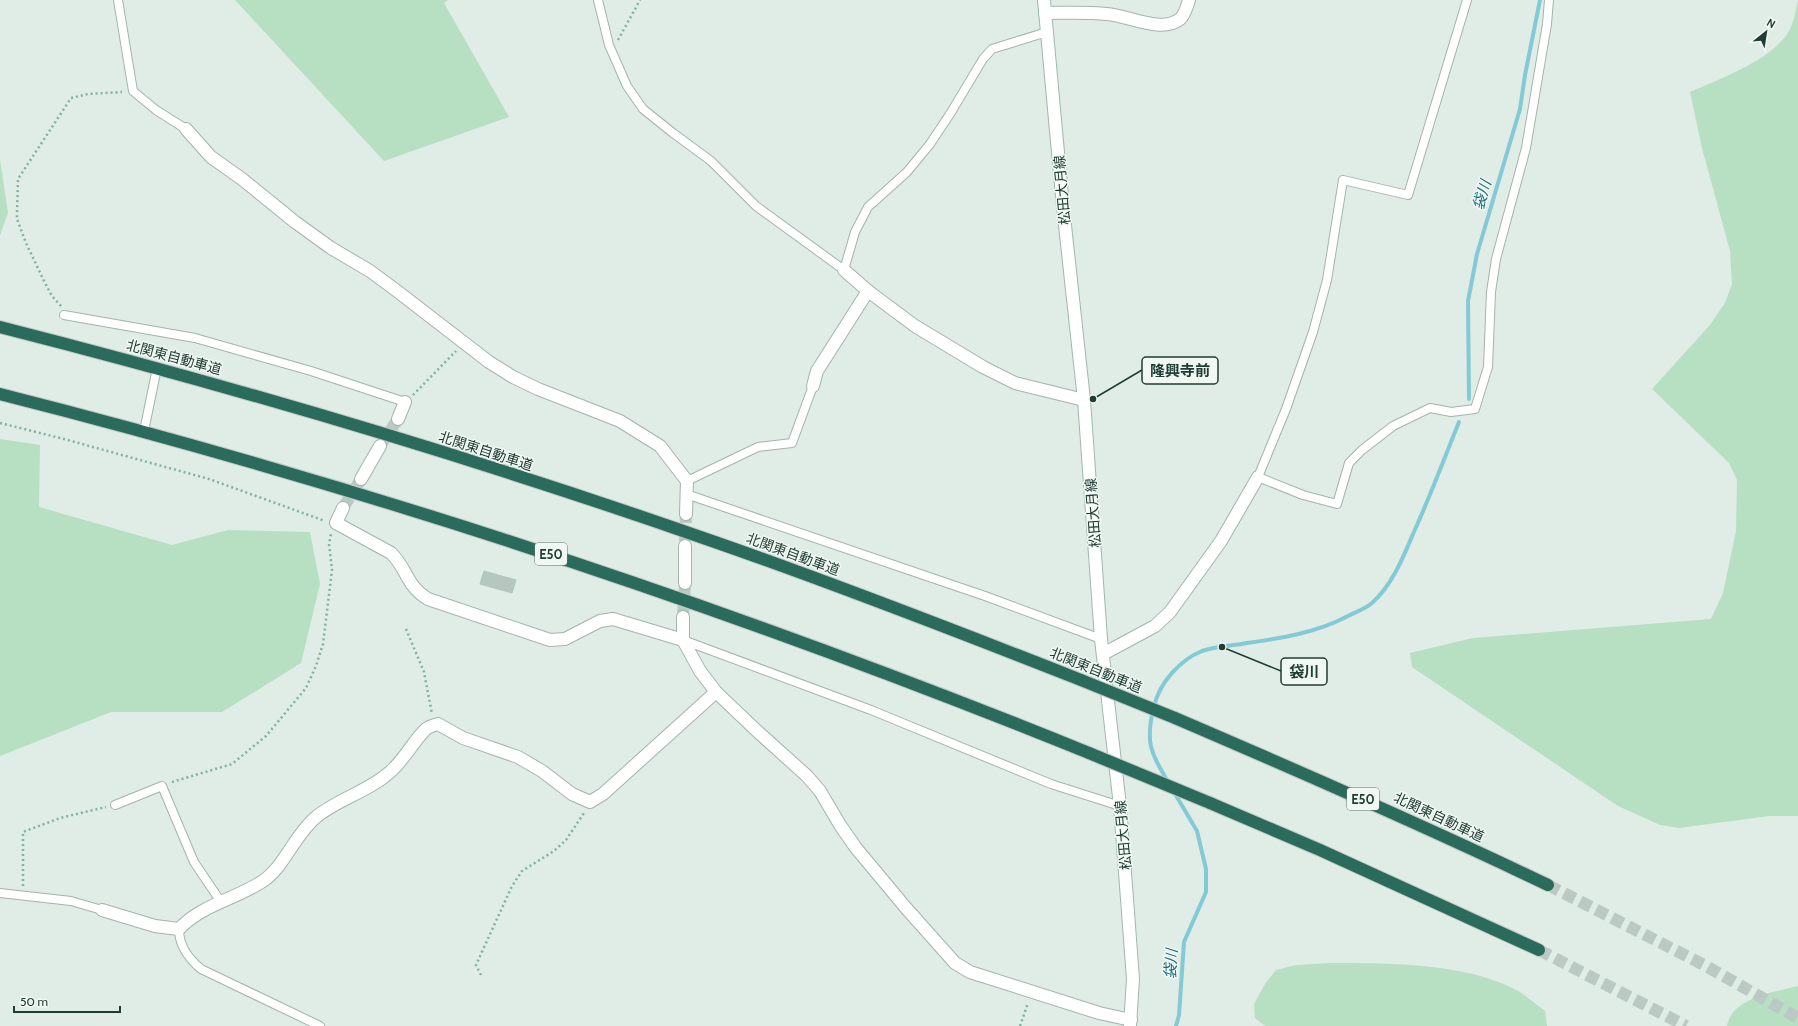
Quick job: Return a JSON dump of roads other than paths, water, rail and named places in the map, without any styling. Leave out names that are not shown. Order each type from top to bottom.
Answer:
[{"type":"highway","name":"北関東自動車道","points":[[0,328],[157,368],[380,432],[679,530],[866,596],[1175,718],[1370,802],[1454,840],[1548,886]]},
{"type":"highway","name":"E50","points":[[0,394],[144,432],[364,494],[562,557],[845,657],[960,700],[1210,803],[1320,850],[1539,950]]},
{"type":"street","name":"松田大月線","points":[[1044,0],[1063,207],[1084,400],[1101,639],[1120,806],[1134,979],[1130,1023]]},
{"type":"street","points":[[1045,13],[1109,14],[1154,24],[1172,23],[1180,19],[1186,10],[1189,0]]},
{"type":"street","points":[[186,129],[211,157],[242,179],[295,222],[331,248],[392,287],[488,362],[513,377],[538,389],[620,421],[660,446],[687,481],[686,514]]},
{"type":"street","points":[[844,270],[868,291],[915,326],[983,367],[1015,383],[1084,400]]},
{"type":"street","points":[[813,386],[817,371],[868,291]]},
{"type":"street","points":[[398,419],[405,402]]},
{"type":"street","points":[[361,478],[380,446]]},
{"type":"street","points":[[1103,654],[1155,626],[1170,612],[1221,541],[1258,477]]},
{"type":"street","points":[[343,508],[336,523],[391,553],[396,558],[412,587],[428,599],[550,640],[565,639],[600,621],[613,619],[683,640]]},
{"type":"street","points":[[685,546],[685,583]]},
{"type":"street","points":[[683,617],[683,640],[700,671],[716,692],[808,776],[820,791],[840,825],[856,848],[933,940],[955,963],[970,972],[1130,1023]]},
{"type":"street","points":[[102,910],[155,926],[179,929],[186,922],[220,902],[248,891],[264,881],[274,872],[299,836],[314,819],[332,806],[355,795],[385,776],[399,764],[425,730],[438,724],[463,738],[518,757],[542,771],[572,794],[590,802],[603,794],[716,692]]},
{"type":"lane","points":[[118,0],[133,91],[156,110],[186,129]]},
{"type":"lane","points":[[598,0],[612,50],[627,86],[643,109],[710,161],[756,206],[844,270],[855,232],[868,207],[907,172],[930,144],[983,59],[992,48],[1047,32]]},
{"type":"lane","points":[[1467,0],[1408,195],[1343,180],[1327,280],[1305,357],[1258,477],[1302,494],[1337,504],[1349,464],[1362,450],[1393,426],[1430,408],[1451,412],[1475,409],[1488,367],[1491,292],[1496,259],[1526,148],[1547,24],[1549,0]]},
{"type":"lane","points":[[64,315],[195,338],[311,371],[405,402]]},
{"type":"lane","points":[[144,432],[157,368]]},
{"type":"lane","points":[[687,481],[758,447],[792,443],[813,386]]},
{"type":"lane","points":[[686,494],[985,596],[1101,639]]},
{"type":"lane","points":[[683,640],[871,710],[1051,784],[1120,806]]},
{"type":"lane","points":[[115,805],[162,786],[194,862],[220,902]]},
{"type":"lane","points":[[0,893],[72,901],[102,910]]},
{"type":"lane","points":[[179,929],[179,937],[183,949],[190,960],[201,969],[320,1026]]},
{"type":"waterway","name":"袋川","points":[[1469,399],[1468,301],[1477,254],[1520,109],[1525,75],[1540,0]]},
{"type":"waterway","name":"袋川","points":[[1168,782],[1153,754],[1150,738],[1151,718],[1154,706],[1166,680],[1186,660],[1207,649],[1286,637],[1311,631],[1336,622],[1372,603],[1391,580],[1401,562],[1459,422]]},
{"type":"waterway","name":"袋川","points":[[1174,792],[1197,831],[1206,869],[1206,892],[1184,942],[1179,1015],[1176,1026]]},
{"type":"tunnel","points":[[380,446],[398,419]]},
{"type":"tunnel","points":[[343,508],[361,479]]},
{"type":"tunnel","points":[[685,541],[686,514]]},
{"type":"tunnel","points":[[683,617],[685,583]]},
{"type":"tunnel","points":[[1548,885],[1704,965],[1798,1018]]},
{"type":"tunnel","points":[[1539,950],[1686,1026]]},
{"type":"place","name":"隆興寺前","points":[[1093,399]]},
{"type":"place","name":"袋川","points":[[1222,647]]}]
